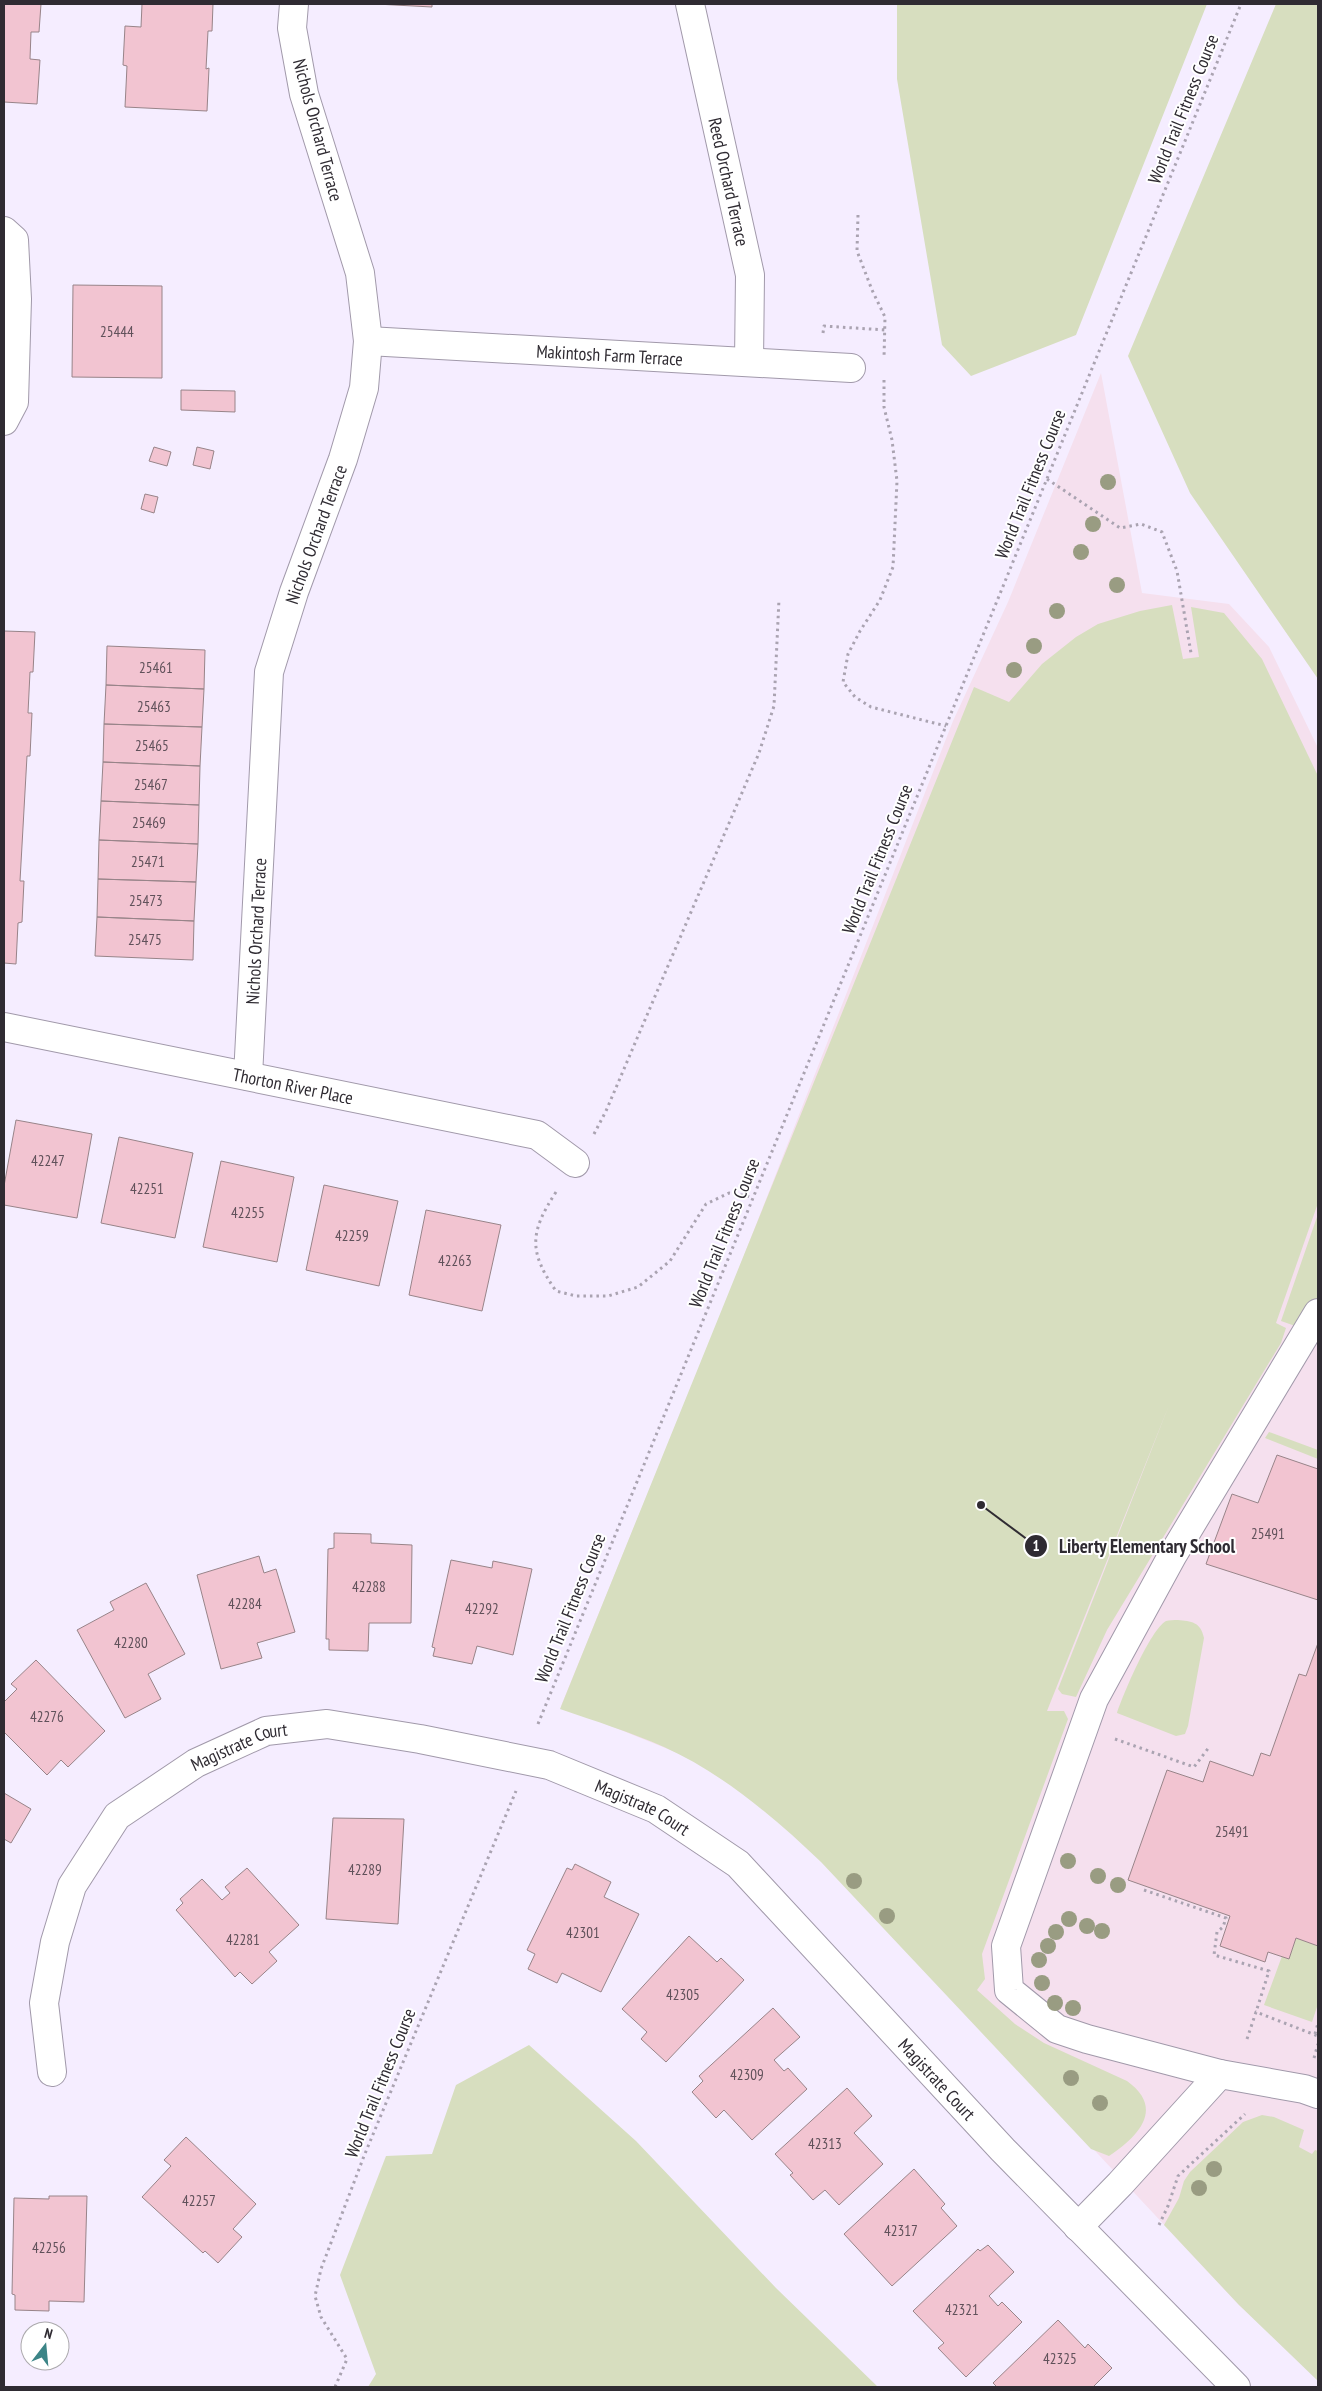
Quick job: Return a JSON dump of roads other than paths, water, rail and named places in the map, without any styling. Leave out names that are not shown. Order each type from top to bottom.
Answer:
[{"type":"street","name":"Nichols Orchard Terrace","points":[[248,1076],[269,672],[294,592],[343,460],[362,397],[368,341],[360,273],[304,94],[292,28],[294,4]]},
{"type":"street","name":"Reed Orchard Terrace","points":[[690,4],[750,275],[749,362]]},
{"type":"street","points":[[4,231],[14,240],[17,299],[14,402],[4,421]]},
{"type":"street","name":"Makintosh Farm Terrace","points":[[368,341],[851,368]]},
{"type":"street","name":"Thorton River Place","points":[[4,1027],[537,1135],[575,1163]]},
{"type":"street","points":[[1318,1313],[1172,1556],[1094,1699],[1006,1946],[1009,1990],[1057,2029],[1086,2039],[1220,2074],[1304,2089],[1318,2094]]},
{"type":"street","name":"Magistrate Court","points":[[52,2072],[44,2002],[56,1942],[72,1886],[117,1816],[196,1763],[266,1731],[327,1724],[420,1739],[549,1765],[656,1809],[738,1864],[1003,2150],[1236,2387]]},
{"type":"street","points":[[1078,2227],[1120,2184],[1220,2074]]},
{"type":"place","name":"Liberty Elementary School","points":[[981,1505]]}]
